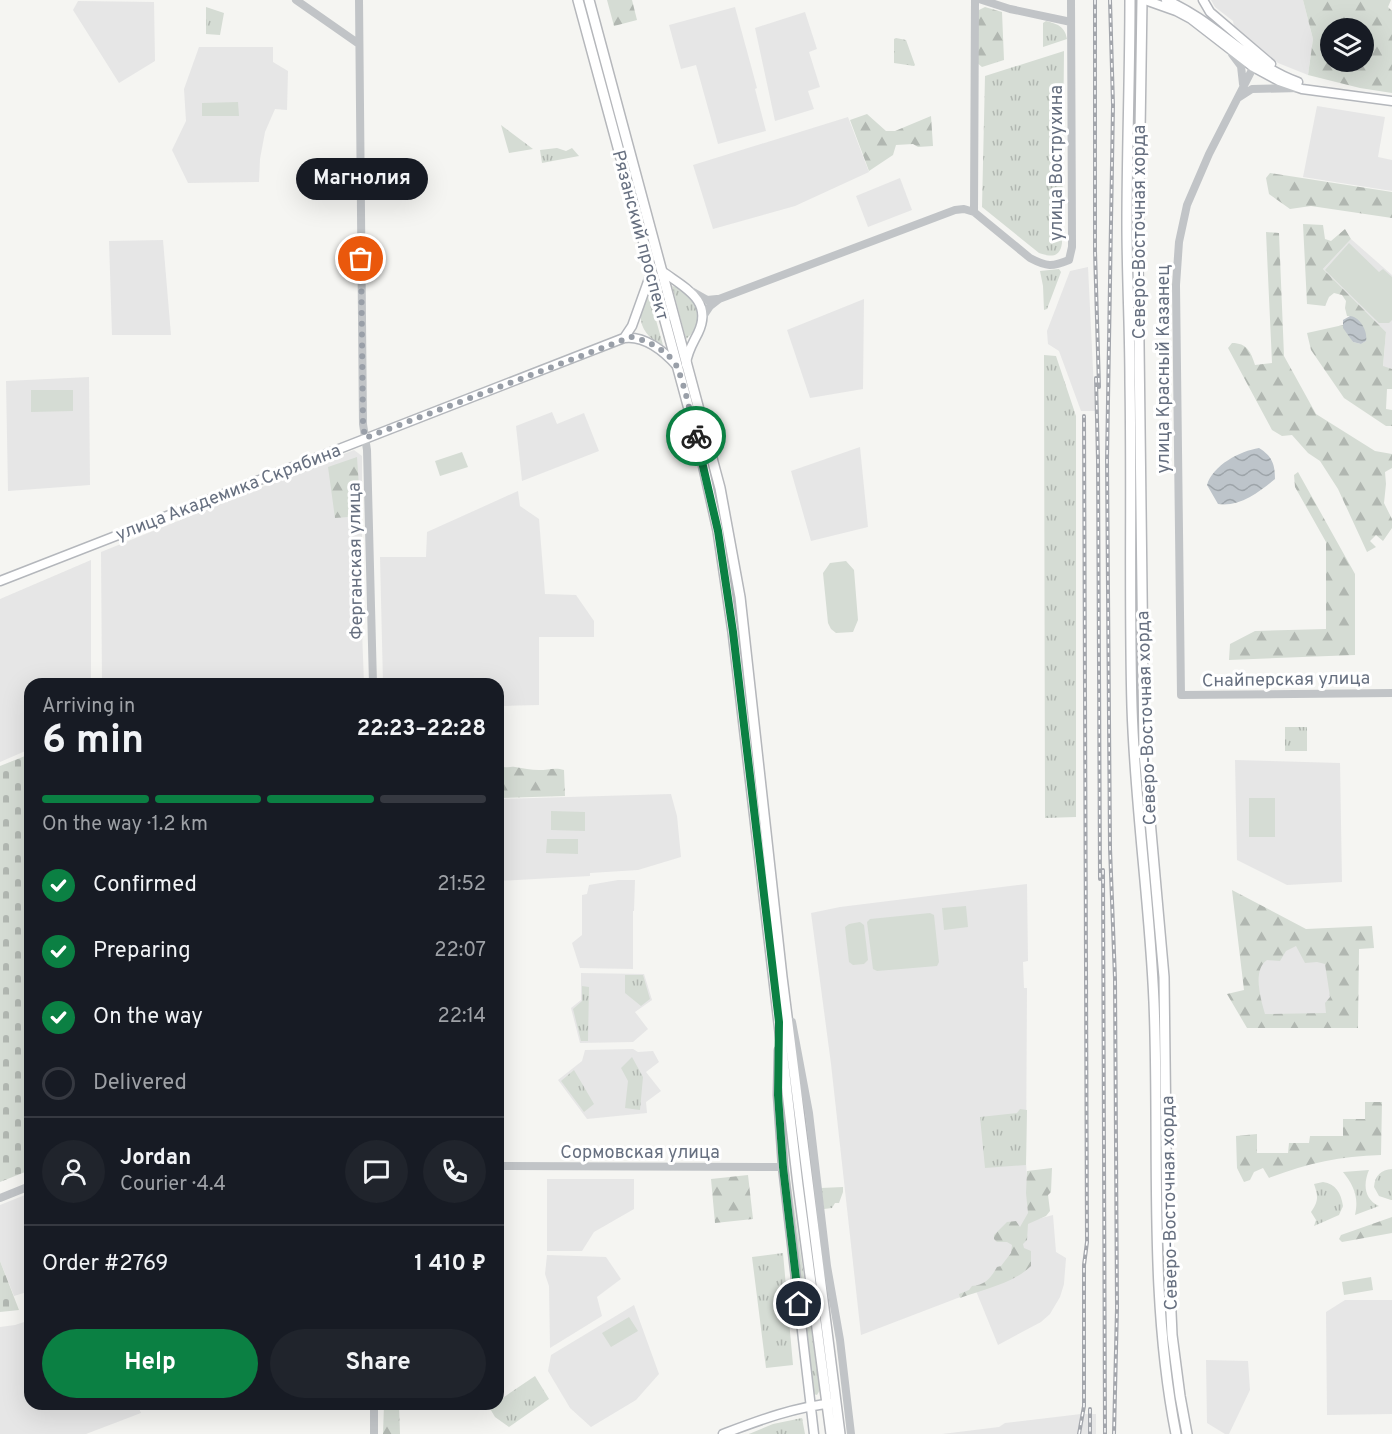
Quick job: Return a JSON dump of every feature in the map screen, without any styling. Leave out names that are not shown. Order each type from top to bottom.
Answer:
[{"type":"main road","name":"Рязанский проспект","points":[[578,0],[651,273],[677,349]]},
{"type":"main road","name":"Рязанский проспект","points":[[589,0],[662,271],[718,531],[733,632],[798,1185],[832,1404],[840,1434]]},
{"type":"main road","name":"Северо-Восточная хорда","points":[[1130,0],[1127,225],[1131,383],[1133,734],[1153,973],[1161,1318],[1167,1388],[1176,1434]]},
{"type":"main road","points":[[1144,0],[1191,19],[1229,46],[1298,85]]},
{"type":"main road","name":"Северо-Восточная хорда","points":[[1144,0],[1137,210],[1144,753],[1164,977],[1167,1221],[1172,1335],[1187,1434]]},
{"type":"main road","points":[[1166,0],[1194,14],[1229,46]]},
{"type":"main road","points":[[1203,0],[1210,12],[1279,81],[1324,91],[1392,101]]},
{"type":"main road","points":[[624,338],[637,338],[652,345],[681,365],[689,351],[697,336],[702,318],[700,304],[688,289],[662,271]]},
{"type":"main road","points":[[624,338],[632,326],[651,273]]},
{"type":"main road","points":[[641,299],[655,287],[665,284],[688,289]]},
{"type":"main road","points":[[636,315],[638,328],[652,345],[677,349],[697,336]]},
{"type":"main road","name":"улица Академика Скрябина","points":[[0,581],[624,338]]},
{"type":"main road","name":"Рязанский проспект","points":[[681,365],[713,458],[731,539],[740,597],[832,1404],[831,1434]]},
{"type":"main road","points":[[779,1022],[778,1095],[783,1167],[814,1434]]},
{"type":"main road","points":[[723,1434],[786,1411],[832,1404]]},
{"type":"street","points":[[296,0],[359,44]]},
{"type":"street","name":"Ферганская улица","points":[[359,0],[363,424],[373,678]]},
{"type":"street","points":[[688,289],[707,300],[719,299],[955,210],[964,209],[974,212],[975,0]]},
{"type":"street","points":[[982,0],[1010,9],[1071,22]]},
{"type":"street","name":"улица Вострухина","points":[[974,212],[1030,258],[1050,266],[1069,260],[1072,247],[1071,0]]},
{"type":"street","points":[[1229,46],[1241,66],[1243,87]]},
{"type":"street","name":"улица Красный Казанец","points":[[1181,695],[1177,257],[1183,218],[1190,196],[1257,61]]},
{"type":"street","points":[[1235,102],[1252,89],[1298,85]]},
{"type":"street","points":[[702,318],[710,306],[719,299]]},
{"type":"street","name":"Снайперская улица","points":[[1181,695],[1392,693]]},
{"type":"street","points":[[782,977],[809,1113],[827,1266],[840,1340],[851,1434]]},
{"type":"street","name":"Сормовская улица","points":[[504,1166],[783,1167]]},
{"type":"street","points":[[0,1198],[24,1188]]},
{"type":"street","points":[[374,1410],[374,1434]]},
{"type":"shaded area","points":[[1211,0],[1303,0],[1313,39],[1308,75],[1278,63],[1234,26],[1233,21],[1215,7]]},
{"type":"shaded area","points":[[78,1],[154,2],[155,61],[119,83],[73,10]]},
{"type":"shaded area","points":[[735,7],[766,131],[718,144],[696,65],[681,69],[669,25]]},
{"type":"shaded area","points":[[805,12],[817,49],[809,52],[820,87],[808,91],[814,109],[775,121],[755,28]]},
{"type":"shaded area","points":[[199,47],[273,47],[273,62],[288,71],[287,110],[275,109],[265,132],[259,182],[188,183],[172,150],[186,121],[184,89]]},
{"type":"shaded area","points":[[1317,106],[1385,117],[1378,157],[1392,160],[1392,191],[1303,177]]},
{"type":"shaded area","points":[[848,117],[869,172],[795,206],[713,229],[693,165]]},
{"type":"shaded area","points":[[900,178],[912,210],[868,227],[856,196]]},
{"type":"shaded area","points":[[1351,239],[1392,275],[1392,369],[1383,367],[1386,332],[1323,269]]},
{"type":"shaded area","points":[[163,240],[171,335],[112,335],[109,241]]},
{"type":"shaded area","points":[[1088,267],[1095,411],[1081,411],[1059,351],[1048,344],[1047,331],[1070,271]]},
{"type":"shaded area","points":[[864,299],[863,389],[810,398],[787,330]]},
{"type":"shaded area","points":[[89,377],[90,485],[8,491],[6,381]]},
{"type":"shaded area","points":[[552,412],[557,424],[584,413],[599,451],[522,481],[516,426]]},
{"type":"shaded area","points":[[860,447],[868,527],[811,541],[791,471]]},
{"type":"shaded area","points":[[354,450],[362,456],[364,678],[102,678],[101,552]]},
{"type":"shaded area","points":[[518,491],[520,506],[539,519],[545,594],[576,595],[594,621],[594,637],[539,637],[539,705],[504,706],[504,678],[383,678],[380,557],[426,557],[427,532]]},
{"type":"shaded area","points":[[91,560],[91,678],[24,678],[24,752],[0,762],[0,599]]},
{"type":"shaded area","points":[[1235,760],[1340,763],[1342,882],[1287,885],[1237,860]]},
{"type":"shaded area","points":[[671,794],[677,816],[681,857],[638,870],[590,873],[590,876],[504,881],[504,799]]},
{"type":"shaded area","points":[[618,880],[635,880],[633,969],[580,968],[572,943],[582,935],[582,895],[587,894],[589,885]]},
{"type":"shaded area","points":[[1027,884],[1028,961],[1023,962],[1024,988],[1027,988],[1026,1163],[1030,1221],[1053,1215],[1056,1252],[1066,1258],[1064,1284],[1060,1297],[1050,1314],[1041,1322],[998,1345],[976,1291],[861,1335],[831,1064],[811,913],[840,907]]},
{"type":"shaded area","points":[[1332,945],[1335,1022],[1260,1024],[1257,947]]},
{"type":"shaded area","points":[[581,973],[644,974],[652,1000],[635,1012],[648,1029],[633,1042],[580,1043],[571,1008],[581,1000]]},
{"type":"shaded area","points":[[633,1049],[638,1052],[653,1051],[659,1062],[646,1072],[661,1091],[646,1102],[647,1113],[587,1119],[558,1080],[582,1061],[585,1050]]},
{"type":"shaded area","points":[[547,1179],[634,1179],[634,1209],[594,1232],[582,1251],[547,1251]]},
{"type":"shaded area","points":[[24,1195],[24,1293],[14,1296],[0,1261],[0,1205]]},
{"type":"shaded area","points":[[547,1255],[606,1257],[621,1279],[597,1297],[602,1316],[550,1348],[549,1286],[545,1274]]},
{"type":"shaded area","points":[[1345,1300],[1392,1300],[1392,1414],[1327,1415],[1326,1312]]},
{"type":"shaded area","points":[[634,1305],[659,1374],[636,1400],[591,1427],[570,1408],[548,1371],[551,1355]]},
{"type":"shaded area","points":[[24,1322],[24,1410],[140,1410],[141,1413],[86,1434],[0,1434],[0,1327]]},
{"type":"shaded area","points":[[1206,1360],[1248,1361],[1250,1390],[1229,1434],[1207,1423]]},
{"type":"shaded area","points":[[1096,1414],[1096,1434],[942,1434],[999,1427],[1005,1423]]},
{"type":"green space","points":[[607,0],[632,0],[637,20],[614,26]]},
{"type":"green space","points":[[1303,0],[1391,0],[1388,7],[1392,11],[1392,93],[1360,88],[1308,75],[1313,39]]},
{"type":"green space","points":[[206,7],[224,13],[220,35],[206,34]]},
{"type":"green space","points":[[985,7],[1002,12],[1004,60],[982,67],[976,62],[977,11]]},
{"type":"green space","points":[[1046,21],[1062,28],[1067,39],[1043,47],[1043,23]]},
{"type":"green space","points":[[894,39],[906,40],[914,66],[894,63]]},
{"type":"green space","points":[[1064,51],[1062,243],[1057,254],[1051,256],[1039,253],[982,207],[985,76]]},
{"type":"green space","points":[[238,102],[239,116],[202,116],[202,103]]},
{"type":"green space","points":[[867,114],[886,131],[895,131],[931,116],[933,146],[896,145],[893,155],[869,171],[850,120]]},
{"type":"green space","points":[[501,125],[533,149],[509,153]]},
{"type":"green space","points":[[557,148],[566,151],[572,148],[579,156],[542,163],[540,150]]},
{"type":"green space","points":[[1270,173],[1392,192],[1392,218],[1311,206],[1290,209],[1269,194],[1266,178]]},
{"type":"green space","points":[[1303,224],[1323,225],[1325,239],[1331,241],[1345,229],[1351,239],[1323,269],[1386,332],[1383,366],[1392,369],[1392,389],[1387,389],[1386,409],[1392,410],[1392,426],[1386,426],[1344,398],[1311,350],[1307,333],[1343,325],[1353,342],[1361,344],[1366,341],[1350,316],[1347,316],[1346,301],[1342,295],[1334,293],[1329,297],[1325,306],[1307,304]]},
{"type":"green space","points":[[1266,232],[1279,233],[1284,356],[1316,414],[1375,451],[1392,454],[1392,468],[1385,472],[1384,503],[1392,519],[1392,528],[1383,541],[1376,535],[1370,541],[1376,547],[1367,552],[1338,489],[1320,461],[1308,453],[1292,435],[1282,436],[1272,430],[1228,348],[1232,343],[1237,343],[1250,352],[1255,365],[1272,363]]},
{"type":"green space","points":[[1349,243],[1379,272],[1383,269],[1392,277],[1392,320],[1389,323],[1379,323],[1325,270]]},
{"type":"green space","points":[[1059,269],[1061,272],[1047,309],[1044,310],[1040,271]]},
{"type":"green space","points":[[672,286],[688,294],[697,308],[696,324],[686,339]]},
{"type":"green space","points":[[649,295],[663,345],[649,336],[642,324],[642,310]]},
{"type":"green space","points":[[1044,355],[1056,356],[1076,416],[1076,817],[1045,818]]},
{"type":"green space","points":[[31,390],[73,390],[73,411],[31,412]]},
{"type":"green space","points":[[462,452],[468,467],[440,476],[435,461]]},
{"type":"green space","points":[[357,457],[361,516],[335,518],[328,467]]},
{"type":"green space","points":[[1298,472],[1355,574],[1355,655],[1229,660],[1230,644],[1255,631],[1326,629],[1326,542],[1295,487],[1294,475]]},
{"type":"green space","points":[[846,561],[854,570],[858,620],[853,632],[836,633],[828,623],[823,573],[830,563]]},
{"type":"green space","points":[[1285,727],[1307,727],[1307,751],[1285,751]]},
{"type":"green space","points":[[24,756],[24,1172],[0,1182],[0,766]]},
{"type":"green space","points":[[504,767],[564,770],[565,796],[504,798]]},
{"type":"green space","points":[[1249,798],[1275,798],[1275,837],[1249,837]]},
{"type":"green space","points":[[551,811],[585,812],[585,831],[551,830]]},
{"type":"green space","points":[[547,839],[578,839],[578,854],[546,853]]},
{"type":"green space","points":[[1232,890],[1306,929],[1372,926],[1374,948],[1359,949],[1358,1028],[1247,1028],[1227,994],[1244,990]],"holes":[[[1296,946],[1305,963],[1325,964],[1330,997],[1325,1003],[1326,1013],[1265,1014],[1259,986],[1262,965],[1267,960],[1280,961],[1286,951]]]},
{"type":"green space","points":[[966,906],[968,927],[944,930],[942,908]]},
{"type":"green space","points":[[930,913],[934,915],[939,962],[937,966],[877,971],[873,969],[867,922],[870,919]]},
{"type":"green space","points":[[860,922],[864,925],[868,960],[864,964],[853,965],[849,962],[845,927]]},
{"type":"green space","points":[[625,975],[643,975],[650,999],[641,1006],[625,993]]},
{"type":"green space","points":[[582,986],[589,987],[588,1041],[581,1041],[573,1009],[582,1001]]},
{"type":"green space","points":[[632,1057],[643,1077],[640,1110],[625,1108],[628,1081],[621,1068]]},
{"type":"green space","points":[[574,1070],[594,1104],[584,1112],[561,1081]]},
{"type":"green space","points":[[1365,1102],[1382,1102],[1381,1155],[1324,1161],[1269,1178],[1263,1168],[1254,1172],[1250,1180],[1244,1182],[1237,1168],[1236,1136],[1257,1134],[1257,1153],[1288,1153],[1289,1143],[1309,1143],[1310,1136],[1343,1136],[1343,1119],[1365,1119]]},
{"type":"green space","points":[[1020,1109],[1027,1110],[1026,1165],[985,1168],[980,1117],[1017,1113]]},
{"type":"green space","points":[[786,1150],[820,1390],[817,1395],[813,1394]]},
{"type":"green space","points":[[1052,1168],[1051,1192],[1048,1195],[1050,1211],[1046,1216],[1028,1224],[1027,1240],[1023,1244],[1024,1248],[1031,1251],[1031,1266],[1016,1277],[960,1298],[959,1294],[987,1280],[1011,1253],[1012,1245],[1007,1242],[997,1242],[994,1235],[1007,1222],[1016,1221],[1020,1227],[1028,1213],[1027,1171]]},
{"type":"green space","points":[[1392,1169],[1391,1200],[1379,1196],[1374,1187],[1379,1174]]},
{"type":"green space","points":[[1369,1170],[1366,1191],[1370,1199],[1379,1206],[1355,1215],[1355,1192],[1343,1172]]},
{"type":"green space","points":[[748,1175],[753,1219],[715,1223],[711,1179]]},
{"type":"green space","points":[[1323,1182],[1337,1190],[1343,1206],[1339,1215],[1314,1226],[1316,1220],[1311,1212],[1317,1198],[1314,1184]]},
{"type":"green space","points":[[843,1187],[839,1203],[835,1203],[832,1208],[824,1209],[821,1188]]},
{"type":"green space","points":[[1392,1217],[1392,1233],[1342,1242],[1339,1239],[1341,1235]]},
{"type":"green space","points":[[783,1253],[793,1365],[766,1368],[752,1257]]},
{"type":"green space","points":[[0,1261],[19,1310],[0,1312]]},
{"type":"green space","points":[[1371,1277],[1373,1290],[1344,1295],[1342,1282]]},
{"type":"green space","points":[[629,1317],[638,1331],[611,1347],[602,1333]]},
{"type":"green space","points":[[535,1376],[549,1399],[509,1427],[495,1417],[491,1410],[504,1410],[504,1397]]},
{"type":"green space","points":[[384,1410],[399,1410],[400,1434],[383,1434]]},
{"type":"green space","points":[[802,1418],[805,1434],[749,1434],[773,1424]]},
{"type":"water","points":[[1350,316],[1357,319],[1364,329],[1366,341],[1361,344],[1353,342],[1343,328],[1343,320]]},
{"type":"water","points":[[1259,448],[1272,461],[1275,479],[1241,501],[1218,504],[1207,485],[1215,471],[1228,460]]},
{"type":"railway","points":[[1095,0],[1095,251],[1099,387]]},
{"type":"railway","points":[[1110,0],[1113,105],[1107,460],[1110,848],[1115,979],[1117,1308],[1114,1434]]},
{"type":"railway","points":[[1096,378],[1100,879]]},
{"type":"railway","points":[[1079,1434],[1084,1406],[1084,1265],[1087,1242],[1084,416]]},
{"type":"railway","points":[[1103,870],[1105,1434]]},
{"type":"railway","points":[[1090,1409],[1090,1434]]},
{"type":"way so far","points":[[361,259],[365,438],[631,337],[648,343],[677,366],[696,436]]},
{"type":"place","name":"Магнолия","points":[[361,259]]},
{"type":"route","points":[[696,436],[718,531],[733,632],[779,1022],[778,1095],[783,1167],[799,1304]]}]
